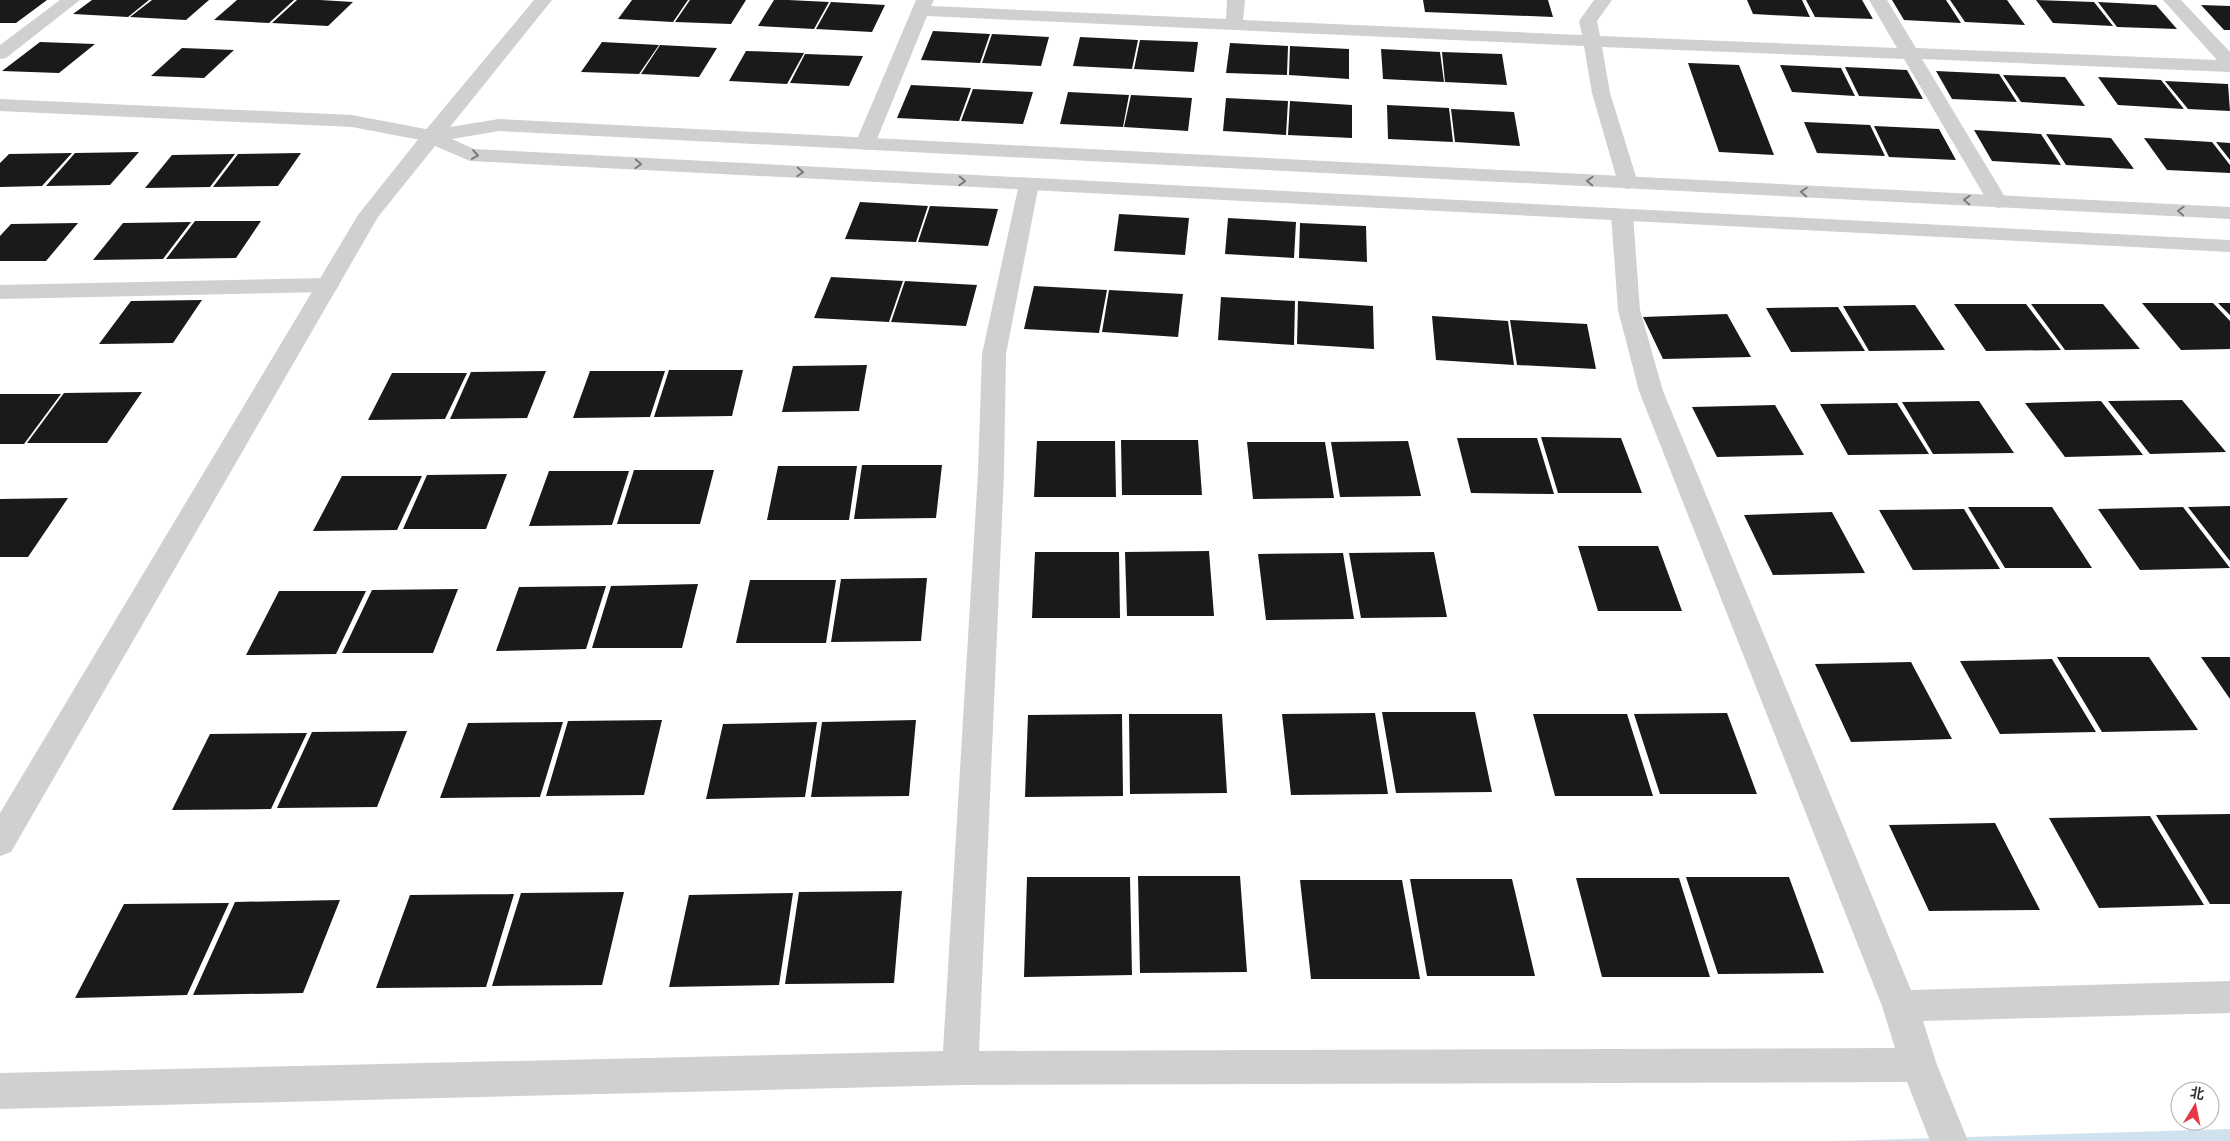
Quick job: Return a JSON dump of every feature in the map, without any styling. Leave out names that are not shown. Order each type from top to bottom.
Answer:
[{"type":"street","points":[[0,54],[71,0]]},
{"type":"street","points":[[0,842],[368,215],[542,0]]},
{"type":"street","points":[[1234,25],[1236,0]]},
{"type":"street","points":[[1603,0],[1588,21],[1601,93],[1628,183],[1622,215],[1629,310],[1651,391],[1900,1006],[1919,1065],[1945,1131]]},
{"type":"street","points":[[1878,0],[1998,202]]},
{"type":"street","points":[[2172,0],[2230,64]]},
{"type":"street","points":[[865,144],[923,5],[1234,25],[1592,41],[2230,64]]},
{"type":"street","points":[[0,105],[352,121],[431,136],[470,155],[2230,246]]},
{"type":"street","points":[[431,136],[499,125],[2230,213]]},
{"type":"street","points":[[960,1068],[991,472],[994,354],[1028,184]]},
{"type":"street","points":[[0,292],[328,285]]},
{"type":"street","points":[[1900,1006],[2230,997]]},
{"type":"street","points":[[0,1091],[960,1068],[1919,1065]]},
{"type":"water","points":[[2220,1129],[2230,1129],[2230,1141],[1837,1141],[2220,1131]]},
{"type":"building","points":[[0,0],[47,0],[16,23],[0,23]]},
{"type":"building","points":[[92,0],[149,0],[128,17],[73,14]]},
{"type":"building","points":[[152,0],[209,0],[186,20],[130,17]]},
{"type":"building","points":[[237,0],[294,0],[269,23],[214,20]]},
{"type":"building","points":[[297,0],[353,2],[328,26],[272,23]]},
{"type":"building","points":[[632,0],[688,0],[673,22],[618,19]]},
{"type":"building","points":[[690,0],[746,0],[731,24],[675,22]]},
{"type":"building","points":[[774,0],[829,2],[814,29],[758,26]]},
{"type":"building","points":[[1423,0],[1548,0],[1553,17],[1425,12]]},
{"type":"building","points":[[1747,0],[1802,0],[1810,17],[1753,14]]},
{"type":"building","points":[[1806,0],[1862,0],[1873,19],[1815,17]]},
{"type":"building","points":[[1892,0],[1946,0],[1961,23],[1904,20]]},
{"type":"building","points":[[1950,0],[2007,0],[2025,25],[1965,22]]},
{"type":"building","points":[[2036,0],[2094,2],[2113,26],[2053,23]]},
{"type":"building","points":[[831,2],[885,5],[872,32],[816,29]]},
{"type":"building","points":[[2098,2],[2156,5],[2177,29],[2117,27]]},
{"type":"building","points":[[2201,5],[2230,6],[2230,30],[2224,30]]},
{"type":"building","points":[[933,31],[990,34],[980,63],[921,60]]},
{"type":"building","points":[[992,34],[1049,37],[1041,66],[982,63]]},
{"type":"building","points":[[1080,37],[1138,40],[1132,69],[1073,66]]},
{"type":"building","points":[[1140,40],[1198,42],[1194,72],[1134,69]]},
{"type":"building","points":[[40,42],[95,44],[59,73],[2,71]]},
{"type":"building","points":[[602,42],[659,45],[639,74],[581,72]]},
{"type":"building","points":[[1230,43],[1288,46],[1287,75],[1226,73]]},
{"type":"building","points":[[660,45],[717,48],[699,77],[641,74]]},
{"type":"building","points":[[1290,46],[1349,49],[1349,79],[1289,75]]},
{"type":"building","points":[[182,48],[234,50],[204,78],[151,76]]},
{"type":"building","points":[[1381,49],[1440,52],[1444,82],[1383,79]]},
{"type":"building","points":[[746,51],[804,53],[787,84],[729,81]]},
{"type":"building","points":[[1442,52],[1502,54],[1507,85],[1445,82]]},
{"type":"building","points":[[805,54],[863,56],[849,86],[790,83]]},
{"type":"building","points":[[1688,63],[1739,65],[1774,155],[1719,152]]},
{"type":"building","points":[[1780,65],[1841,68],[1855,96],[1792,92]]},
{"type":"building","points":[[1845,67],[1907,70],[1923,99],[1859,96]]},
{"type":"building","points":[[1936,71],[1999,74],[2017,102],[1952,99]]},
{"type":"building","points":[[2003,75],[2065,77],[2085,106],[2021,102]]},
{"type":"building","points":[[2098,77],[2161,80],[2184,109],[2118,105]]},
{"type":"building","points":[[2165,81],[2228,84],[2230,111],[2188,109]]},
{"type":"building","points":[[911,85],[971,88],[959,121],[897,118]]},
{"type":"building","points":[[973,89],[1033,92],[1023,124],[961,121]]},
{"type":"building","points":[[1068,92],[1129,95],[1123,127],[1060,124]]},
{"type":"building","points":[[1131,95],[1192,98],[1188,131],[1124,127]]},
{"type":"building","points":[[1226,98],[1288,101],[1286,135],[1223,131]]},
{"type":"building","points":[[1290,101],[1352,105],[1352,138],[1288,135]]},
{"type":"building","points":[[1387,105],[1449,108],[1453,142],[1388,139]]},
{"type":"building","points":[[1451,109],[1514,112],[1520,146],[1455,142]]},
{"type":"building","points":[[1804,122],[1870,125],[1885,156],[1817,153]]},
{"type":"building","points":[[1874,126],[1939,129],[1956,160],[1889,157]]},
{"type":"building","points":[[1974,130],[2041,134],[2061,165],[1992,161]]},
{"type":"building","points":[[2046,134],[2111,138],[2134,169],[2066,165]]},
{"type":"building","points":[[2144,138],[2212,142],[2230,165],[2230,173],[2167,170]]},
{"type":"building","points":[[2216,142],[2230,143],[2230,160]]},
{"type":"building","points":[[139,152],[110,185],[46,186],[75,153]]},
{"type":"building","points":[[72,153],[42,186],[0,187],[0,163],[9,154]]},
{"type":"building","points":[[301,153],[278,186],[213,187],[238,154]]},
{"type":"building","points":[[235,154],[210,187],[145,188],[172,155]]},
{"type":"building","points":[[860,202],[928,206],[916,242],[845,239]]},
{"type":"building","points":[[930,206],[998,209],[988,246],[918,242]]},
{"type":"building","points":[[1119,214],[1189,218],[1185,255],[1114,251]]},
{"type":"building","points":[[1228,218],[1296,222],[1294,258],[1225,254]]},
{"type":"building","points":[[195,221],[261,221],[236,258],[166,259]]},
{"type":"building","points":[[191,222],[163,259],[93,260],[123,223]]},
{"type":"building","points":[[78,223],[46,261],[0,261],[0,236],[11,224]]},
{"type":"building","points":[[1300,223],[1366,226],[1367,262],[1299,258]]},
{"type":"building","points":[[831,277],[903,281],[889,322],[814,318]]},
{"type":"building","points":[[905,281],[977,285],[966,326],[891,322]]},
{"type":"building","points":[[1034,286],[1107,290],[1099,333],[1024,329]]},
{"type":"building","points":[[1109,290],[1183,294],[1178,337],[1102,332]]},
{"type":"building","points":[[1221,297],[1295,301],[1294,345],[1218,340]]},
{"type":"building","points":[[202,300],[173,343],[99,344],[131,301]]},
{"type":"building","points":[[1298,301],[1373,306],[1374,349],[1297,344]]},
{"type":"building","points":[[2142,303],[2213,303],[2230,321],[2230,349],[2181,350]]},
{"type":"building","points":[[2218,303],[2230,303],[2230,315]]},
{"type":"building","points":[[1954,304],[2026,304],[2061,350],[1986,351]]},
{"type":"building","points":[[2031,304],[2103,304],[2140,349],[2065,350]]},
{"type":"building","points":[[1915,305],[1945,350],[1869,351],[1843,306]]},
{"type":"building","points":[[1838,307],[1865,351],[1791,352],[1766,308]]},
{"type":"building","points":[[1727,314],[1751,357],[1663,359],[1643,317]]},
{"type":"building","points":[[1432,316],[1508,321],[1514,365],[1436,360]]},
{"type":"building","points":[[1510,320],[1587,324],[1596,369],[1517,365]]},
{"type":"building","points":[[867,365],[859,411],[782,412],[793,366]]},
{"type":"building","points":[[669,370],[743,370],[732,416],[654,417]]},
{"type":"building","points":[[546,371],[527,418],[450,419],[471,372]]},
{"type":"building","points":[[590,371],[665,371],[650,417],[573,418]]},
{"type":"building","points":[[392,373],[467,373],[445,419],[368,420]]},
{"type":"building","points":[[142,392],[107,443],[27,443],[64,393]]},
{"type":"building","points":[[0,394],[61,394],[24,444],[0,444]]},
{"type":"building","points":[[2182,400],[2226,452],[2150,454],[2108,401]]},
{"type":"building","points":[[1979,401],[2014,453],[1933,454],[1902,402]]},
{"type":"building","points":[[2101,401],[2143,455],[2065,457],[2025,403]]},
{"type":"building","points":[[1897,403],[1929,454],[1848,455],[1820,404]]},
{"type":"building","points":[[1775,405],[1804,455],[1717,457],[1692,407]]},
{"type":"building","points":[[1541,437],[1621,438],[1642,493],[1558,493]]},
{"type":"building","points":[[1457,438],[1537,438],[1554,494],[1471,493]]},
{"type":"building","points":[[1121,440],[1198,440],[1202,495],[1122,495]]},
{"type":"building","points":[[1037,441],[1115,441],[1116,497],[1034,497]]},
{"type":"building","points":[[1408,441],[1421,496],[1340,497],[1331,442]]},
{"type":"building","points":[[1247,442],[1325,442],[1334,498],[1253,499]]},
{"type":"building","points":[[862,465],[942,465],[936,518],[854,519]]},
{"type":"building","points":[[778,466],[857,466],[849,520],[767,520]]},
{"type":"building","points":[[634,470],[714,470],[700,524],[617,524]]},
{"type":"building","points":[[549,471],[629,471],[612,525],[529,526]]},
{"type":"building","points":[[507,474],[486,529],[403,529],[427,475]]},
{"type":"building","points":[[342,476],[422,476],[397,530],[313,531]]},
{"type":"building","points":[[68,498],[28,557],[0,557],[0,499]]},
{"type":"building","points":[[2230,506],[2230,561],[2188,507]]},
{"type":"building","points":[[1968,507],[2052,507],[2092,568],[2005,568]]},
{"type":"building","points":[[2183,507],[2230,568],[2140,570],[2098,509]]},
{"type":"building","points":[[1964,509],[2000,569],[1913,570],[1879,510]]},
{"type":"building","points":[[1832,512],[1865,573],[1773,575],[1744,515]]},
{"type":"building","points":[[1578,546],[1658,546],[1682,611],[1598,611]]},
{"type":"building","points":[[1209,551],[1214,616],[1127,616],[1125,552]]},
{"type":"building","points":[[1035,552],[1119,552],[1120,618],[1032,618]]},
{"type":"building","points":[[1434,552],[1447,617],[1361,618],[1349,553]]},
{"type":"building","points":[[1343,553],[1354,619],[1266,620],[1258,554]]},
{"type":"building","points":[[927,578],[921,641],[831,642],[841,579]]},
{"type":"building","points":[[750,580],[836,580],[826,643],[736,643]]},
{"type":"building","points":[[698,584],[682,648],[592,648],[611,586]]},
{"type":"building","points":[[606,586],[586,649],[496,651],[519,587]]},
{"type":"building","points":[[458,589],[433,653],[342,653],[372,590]]},
{"type":"building","points":[[279,591],[366,591],[336,654],[246,655]]},
{"type":"building","points":[[2057,657],[2149,657],[2198,730],[2102,732]]},
{"type":"building","points":[[2201,657],[2230,657],[2230,699]]},
{"type":"building","points":[[2052,659],[2096,732],[2000,734],[1960,661]]},
{"type":"building","points":[[1911,662],[1952,739],[1851,742],[1815,664]]},
{"type":"building","points":[[1382,712],[1475,712],[1492,792],[1396,793]]},
{"type":"building","points":[[1375,713],[1388,794],[1291,795],[1282,714]]},
{"type":"building","points":[[1727,713],[1757,794],[1660,794],[1634,714]]},
{"type":"building","points":[[1122,714],[1123,796],[1025,797],[1028,715]]},
{"type":"building","points":[[1129,714],[1222,714],[1227,793],[1130,794]]},
{"type":"building","points":[[1533,714],[1627,714],[1653,796],[1555,796]]},
{"type":"building","points":[[662,720],[644,795],[546,796],[568,721]]},
{"type":"building","points":[[916,720],[909,796],[811,797],[822,722]]},
{"type":"building","points":[[563,722],[540,797],[440,798],[468,723]]},
{"type":"building","points":[[817,722],[805,797],[706,799],[723,724]]},
{"type":"building","points":[[407,731],[377,807],[277,808],[312,732]]},
{"type":"building","points":[[307,733],[271,809],[172,810],[210,734]]},
{"type":"building","points":[[2230,814],[2230,904],[2210,904],[2156,815]]},
{"type":"building","points":[[2150,816],[2204,905],[2099,908],[2049,818]]},
{"type":"building","points":[[1995,823],[2040,910],[1929,911],[1889,825]]},
{"type":"building","points":[[1138,876],[1240,876],[1247,972],[1140,973]]},
{"type":"building","points":[[1027,877],[1130,877],[1132,975],[1024,977]]},
{"type":"building","points":[[1686,877],[1789,877],[1824,973],[1718,974]]},
{"type":"building","points":[[1576,878],[1679,878],[1710,977],[1602,977]]},
{"type":"building","points":[[1410,879],[1512,879],[1535,976],[1427,976]]},
{"type":"building","points":[[1300,880],[1402,880],[1420,979],[1311,979]]},
{"type":"building","points":[[902,891],[894,983],[785,984],[799,892]]},
{"type":"building","points":[[624,892],[602,985],[492,986],[521,893]]},
{"type":"building","points":[[793,893],[779,985],[669,987],[689,895]]},
{"type":"building","points":[[514,894],[486,987],[376,988],[410,895]]},
{"type":"building","points":[[340,900],[303,993],[193,995],[235,902]]},
{"type":"building","points":[[229,903],[187,995],[75,998],[124,904]]}]
